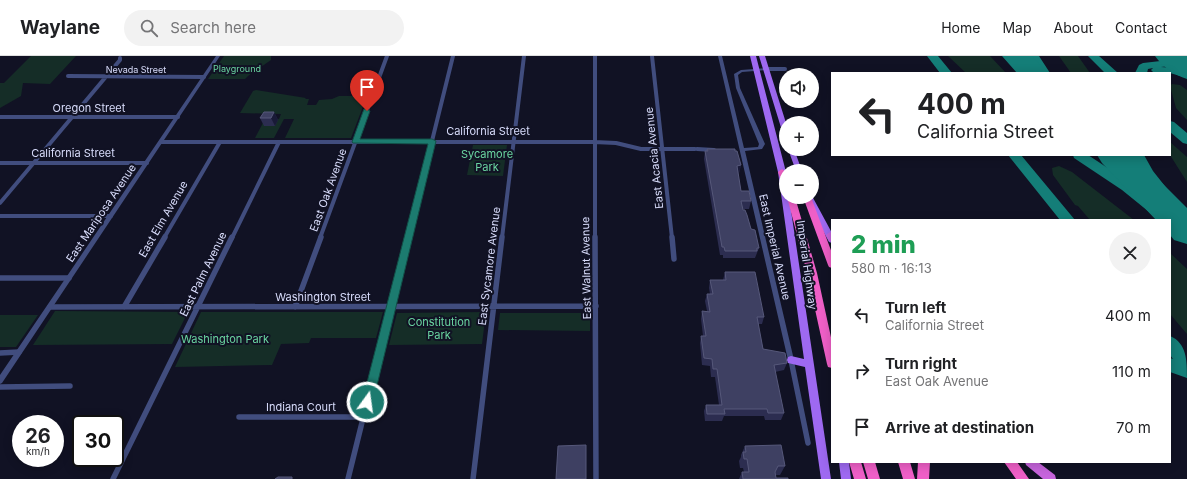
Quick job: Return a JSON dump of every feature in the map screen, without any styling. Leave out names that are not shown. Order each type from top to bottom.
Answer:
[{"type":"highway","points":[[793,204],[812,273],[831,359]]},
{"type":"highway","points":[[810,204],[831,262]]},
{"type":"highway","points":[[855,463],[860,479]]},
{"type":"highway","points":[[870,463],[874,479]]},
{"type":"highway","points":[[904,463],[909,479]]},
{"type":"highway","points":[[923,479],[924,463]]},
{"type":"highway","points":[[1011,463],[1023,479]]},
{"type":"highway","points":[[1031,463],[1051,479]]},
{"type":"main road","name":"Imperial Highway","points":[[753,56],[780,164]]},
{"type":"main road","points":[[762,56],[780,116]]},
{"type":"main road","name":"Imperial Highway","points":[[787,204],[826,479]]},
{"type":"main road","name":"Imperial Highway","points":[[812,204],[831,238]]},
{"type":"main road","points":[[791,360],[810,365]]},
{"type":"main road","points":[[844,463],[846,479]]},
{"type":"street","name":"East Mariposa Avenue","points":[[0,381],[218,56]]},
{"type":"street","name":"East Oak Avenue","points":[[295,307],[387,56]]},
{"type":"street","points":[[348,479],[453,56]]},
{"type":"street","name":"East Sycamore Avenue","points":[[473,479],[524,56]]},
{"type":"street","name":"East Walnut Avenue","points":[[595,56],[594,142],[596,479]]},
{"type":"street","name":"East Acacia Avenue","points":[[652,56],[674,259]]},
{"type":"street","name":"East Imperial Avenue","points":[[720,56],[739,150],[791,360],[808,443]]},
{"type":"street","points":[[0,204],[120,60],[120,58]]},
{"type":"street","points":[[739,150],[756,150],[760,148],[762,144],[738,88],[736,74],[741,71],[779,69]]},
{"type":"street","name":"Nevada Street","points":[[68,76],[204,77]]},
{"type":"street","name":"Oregon Street","points":[[0,117],[178,117]]},
{"type":"street","name":"California Street","points":[[161,142],[594,142],[616,143],[641,149],[720,150]]},
{"type":"street","name":"East Elm Avenue","points":[[124,307],[220,142]]},
{"type":"street","name":"East Palm Avenue","points":[[113,479],[279,142]]},
{"type":"street","name":"California Street","points":[[0,163],[147,162]]},
{"type":"street","points":[[0,216],[111,216]]},
{"type":"street","points":[[0,278],[69,278]]},
{"type":"street","name":"Washington Street","points":[[50,307],[596,306]]},
{"type":"street","points":[[0,352],[19,352]]},
{"type":"street","points":[[0,387],[70,386]]},
{"type":"street","name":"Indiana Court","points":[[239,416],[364,417]]},
{"type":"green space","points":[[31,56],[76,56],[50,84],[23,83],[21,96],[0,108],[0,83],[4,83]]},
{"type":"green space","name":"Playground","points":[[224,56],[271,56],[271,60],[245,79],[208,79]]},
{"type":"green space","points":[[948,56],[990,56],[1005,72],[965,72]]},
{"type":"green space","points":[[1059,56],[1078,56],[1089,72],[1070,72]]},
{"type":"green space","points":[[1171,85],[1180,85],[1187,90],[1187,120],[1176,108]]},
{"type":"green space","points":[[256,90],[306,98],[305,99],[309,99],[307,105],[316,105],[319,100],[332,99],[339,96],[367,96],[351,138],[285,138],[294,119],[284,119],[274,138],[255,138],[265,119],[279,119],[281,114],[240,113],[253,91]]},
{"type":"green space","points":[[1171,143],[1187,157],[1187,182],[1171,156]]},
{"type":"green space","name":"Sycamore Park","points":[[473,145],[507,145],[503,176],[467,175]]},
{"type":"green space","points":[[1059,166],[1072,172],[1133,219],[1089,219],[1078,206],[1075,205],[1053,175],[1052,168]]},
{"type":"green space","points":[[1171,254],[1187,269],[1187,334],[1171,315]]},
{"type":"green space","points":[[55,311],[188,312],[172,344],[33,345]]},
{"type":"green space","name":"Washington Park","points":[[201,312],[383,312],[376,338],[311,338],[309,343],[281,344],[272,365],[175,367]]},
{"type":"green space","name":"Constitution Park","points":[[486,312],[482,344],[389,345],[397,313]]},
{"type":"green space","points":[[500,313],[590,313],[590,331],[498,330]]},
{"type":"green space","points":[[0,315],[38,315],[16,347],[0,347]]},
{"type":"building","points":[[264,112],[274,112],[271,118],[260,118]]},
{"type":"building","points":[[707,149],[735,149],[735,151],[737,151],[741,165],[737,166],[741,191],[749,191],[751,201],[741,201],[751,229],[755,230],[759,248],[757,248],[757,251],[725,251],[724,247],[722,247],[705,151],[708,151]]},
{"type":"building","points":[[725,272],[755,272],[764,317],[757,317],[763,349],[785,353],[787,363],[774,365],[784,413],[768,413],[767,409],[724,409],[725,414],[707,414],[706,405],[722,405],[717,369],[713,369],[712,359],[704,358],[701,336],[706,336],[702,311],[710,312],[707,294],[713,294],[710,280],[726,280]]},
{"type":"building","points":[[586,445],[586,479],[556,479],[558,446]]},
{"type":"building","points":[[781,445],[785,466],[778,466],[775,472],[776,478],[788,479],[743,479],[742,472],[749,472],[747,459],[744,459],[743,452],[746,452],[745,446]]},
{"type":"building","points":[[278,477],[292,477],[292,479],[275,479]]},
{"type":"taxiway","points":[[932,56],[945,72]]},
{"type":"taxiway","points":[[1034,56],[1043,72]]},
{"type":"taxiway","points":[[1093,56],[1111,72]]},
{"type":"taxiway","points":[[1141,72],[1143,67],[1147,65],[1187,61]]},
{"type":"taxiway","points":[[1157,70],[1174,71],[1187,75]]},
{"type":"taxiway","points":[[1171,126],[1187,140]]},
{"type":"taxiway","points":[[1015,156],[1067,219]]},
{"type":"taxiway","points":[[1080,156],[1127,187],[1167,219]]},
{"type":"taxiway","points":[[1139,156],[1148,173],[1187,224]]},
{"type":"taxiway","points":[[1171,223],[1187,237]]},
{"type":"taxiway","points":[[1171,344],[1187,364]]},
{"type":"taxiway","points":[[1171,365],[1187,371]]},
{"type":"runway","points":[[1016,56],[1032,72]]},
{"type":"runway","points":[[1169,56],[1187,70]]},
{"type":"runway","points":[[1115,156],[1187,230]]},
{"type":"route","points":[[367,111],[356,142],[432,141],[367,402]]}]
